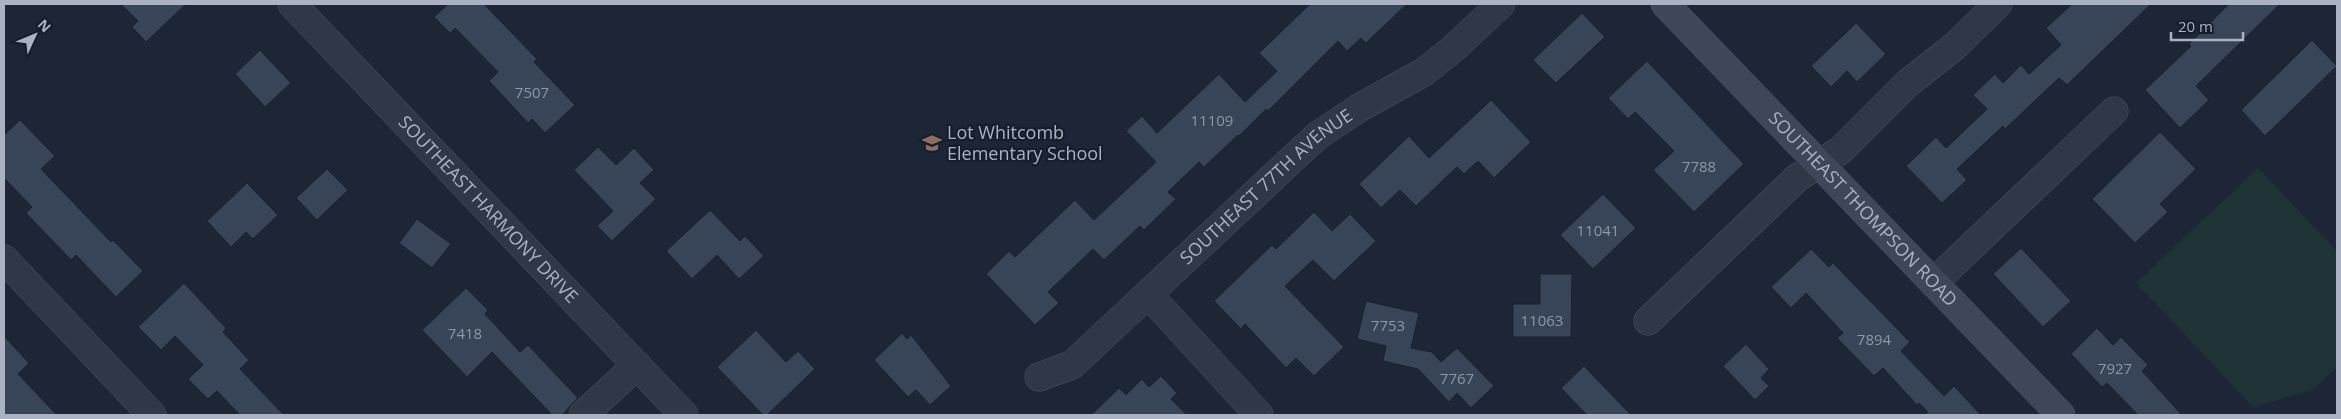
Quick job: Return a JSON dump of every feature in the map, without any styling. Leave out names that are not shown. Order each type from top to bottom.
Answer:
[{"type":"street","name":"SOUTHEAST HARMONY DRIVE","points":[[292,4],[684,415]]},
{"type":"street","name":"SOUTHEAST 77TH AVENUE","points":[[1039,377],[1072,365],[1149,295],[1316,136],[1359,108],[1424,72],[1454,48],[1501,4]]},
{"type":"street","name":"SOUTHEAST THOMPSON ROAD","points":[[1665,4],[1933,283],[2053,412]]},
{"type":"street","points":[[1648,321],[1797,178],[1841,150],[1908,83],[1954,46],[1998,4]]},
{"type":"street","points":[[1933,283],[2114,111]]},
{"type":"street","points":[[4,259],[152,415]]},
{"type":"street","points":[[1149,295],[1259,415]]},
{"type":"street","points":[[583,415],[637,366]]},
{"type":"green space","points":[[2258,168],[2337,251],[2337,367],[2313,390],[2253,407],[2136,283]]},
{"type":"building","points":[[121,4],[186,4],[146,42],[132,27],[138,21]]},
{"type":"building","points":[[448,4],[484,4],[537,59],[534,62],[575,105],[545,133],[532,119],[528,123],[489,81],[498,72],[455,28],[450,33],[434,17]]},
{"type":"building","points":[[1310,4],[1407,4],[1366,43],[1361,38],[1347,51],[1338,41],[1268,111],[1266,109],[1204,167],[1199,162],[1168,192],[1176,199],[1144,230],[1140,226],[1104,260],[1093,249],[1048,292],[1059,303],[1035,325],[986,274],[1009,251],[1015,257],[1075,200],[1094,220],[1156,162],[1126,131],[1142,116],[1157,133],[1219,74],[1245,102],[1277,71],[1259,53]]},
{"type":"building","points":[[2072,4],[2151,4],[2067,85],[2059,78],[2005,129],[2003,126],[1957,169],[1967,180],[1942,203],[1906,166],[1936,137],[1946,148],[1987,109],[1973,95],[1995,74],[2003,83],[2021,65],[2029,74],[2061,45],[2046,28]]},
{"type":"building","points":[[2229,4],[2280,4],[2196,86],[2209,100],[2180,128],[2145,90],[2191,46],[2189,44]]},
{"type":"building","points":[[1582,13],[1605,37],[1556,83],[1533,60]]},
{"type":"building","points":[[1856,23],[1886,54],[1857,82],[1847,71],[1831,87],[1811,66]]},
{"type":"building","points":[[2312,40],[2337,66],[2265,136],[2241,110]]},
{"type":"building","points":[[260,50],[291,83],[265,107],[235,74]]},
{"type":"building","points":[[1647,61],[1744,164],[1694,212],[1653,170],[1674,151],[1635,112],[1628,119],[1608,98]]},
{"type":"building","points":[[1491,100],[1531,142],[1494,178],[1478,161],[1464,174],[1457,167],[1416,206],[1400,190],[1381,208],[1359,184],[1409,136],[1429,158]]},
{"type":"building","points":[[20,120],[55,156],[41,169],[111,242],[113,240],[143,271],[116,297],[76,255],[71,260],[26,213],[32,207],[4,178],[4,135]]},
{"type":"building","points":[[2160,132],[2196,169],[2160,204],[2168,212],[2135,243],[2092,199]]},
{"type":"building","points":[[598,147],[616,165],[634,148],[654,170],[640,183],[656,199],[612,241],[597,226],[613,211],[574,170]]},
{"type":"building","points":[[327,169],[348,190],[317,220],[296,198]]},
{"type":"building","points":[[247,183],[278,215],[253,239],[246,232],[231,247],[207,221]]},
{"type":"building","points":[[1603,194],[1636,228],[1593,269],[1560,235]]},
{"type":"building","points":[[710,210],[740,241],[745,236],[764,256],[739,279],[717,255],[692,279],[666,251]]},
{"type":"building","points":[[1314,212],[1332,231],[1350,214],[1376,241],[1334,281],[1313,260],[1285,286],[1344,347],[1314,376],[1296,358],[1286,368],[1245,324],[1241,329],[1214,301],[1272,245],[1276,249]]},
{"type":"building","points":[[417,219],[451,244],[432,268],[399,243]]},
{"type":"building","points":[[2021,248],[2071,301],[2043,327],[1993,274]]},
{"type":"building","points":[[1811,249],[1829,267],[1833,263],[1910,342],[1901,351],[1944,396],[1954,386],[1981,415],[1924,415],[1928,412],[1919,403],[1917,405],[1883,368],[1874,376],[1837,338],[1843,333],[1806,293],[1791,308],[1771,287]]},
{"type":"building","points":[[1540,274],[1572,274],[1571,337],[1513,337],[1513,304],[1540,304]]},
{"type":"building","points":[[184,283],[226,328],[223,332],[249,360],[240,369],[284,415],[240,415],[217,391],[208,399],[188,379],[203,365],[175,336],[161,350],[138,327]]},
{"type":"building","points":[[466,288],[488,310],[485,314],[520,352],[528,345],[578,398],[562,415],[552,415],[492,352],[467,377],[422,330]]},
{"type":"building","points":[[1366,301],[1419,313],[1411,348],[1432,352],[1441,362],[1457,348],[1494,386],[1471,408],[1457,393],[1449,402],[1418,369],[1383,361],[1386,346],[1357,339]]},
{"type":"building","points":[[2097,328],[2113,345],[2121,337],[2148,365],[2142,371],[2182,415],[2138,415],[2107,383],[2102,387],[2071,354]]},
{"type":"building","points":[[756,330],[786,362],[798,351],[815,369],[767,415],[763,415],[717,367]]},
{"type":"building","points":[[902,333],[907,339],[911,335],[951,386],[930,405],[916,390],[908,397],[874,360]]},
{"type":"building","points":[[4,336],[29,363],[18,374],[57,415],[4,415]]},
{"type":"building","points":[[1746,344],[1769,369],[1761,378],[1769,386],[1755,400],[1723,366]]},
{"type":"building","points":[[1584,366],[1631,415],[1587,415],[1561,388]]},
{"type":"building","points":[[1161,376],[1177,393],[1171,399],[1187,415],[1091,415],[1119,388],[1126,395],[1142,379],[1149,387]]},
{"type":"place","name":"Lot Whitcomb Elementary School","points":[[932,143]]}]
